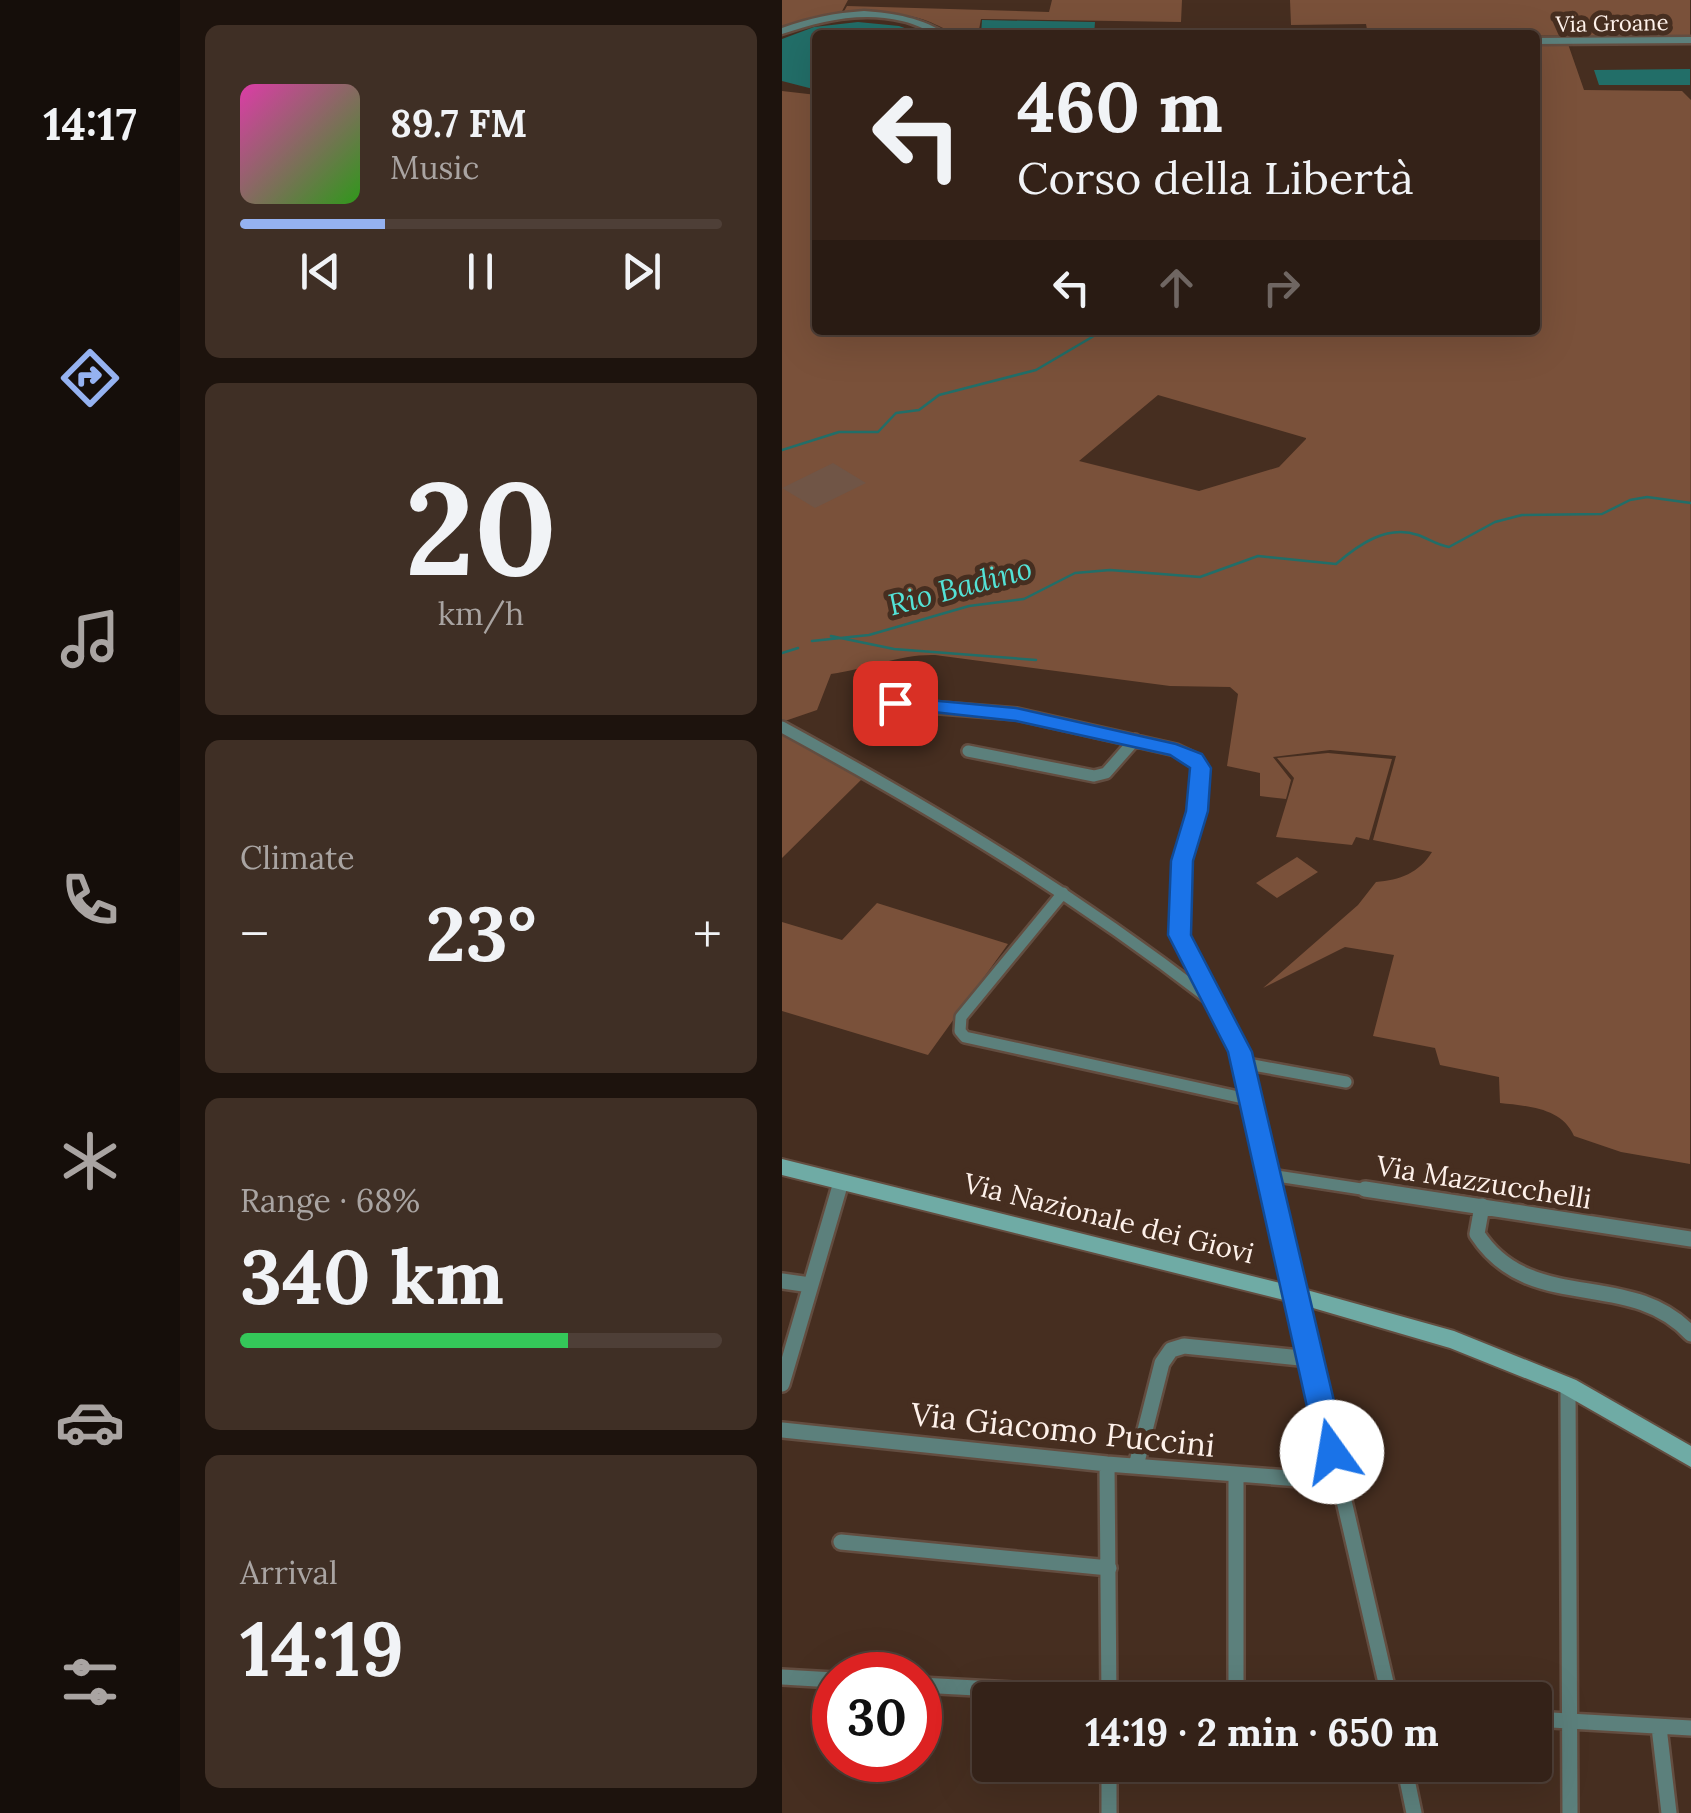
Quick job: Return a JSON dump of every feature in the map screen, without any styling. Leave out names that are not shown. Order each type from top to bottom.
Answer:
[{"type":"main road","name":"Via Nazionale dei Giovi","points":[[782,1167],[1296,1295],[1454,1340],[1568,1386],[1690,1458]]},
{"type":"street","points":[[782,31],[826,18],[880,16],[918,22],[934,30]]},
{"type":"street","name":"Via Groane","points":[[1540,41],[1690,40]]},
{"type":"street","points":[[864,702],[985,710],[1176,750],[1195,759],[1200,768],[1197,811],[1182,861],[1179,935],[1219,1008],[1242,1063],[1386,1682]]},
{"type":"street","points":[[782,727],[950,819],[1196,986],[1219,1008]]},
{"type":"street","points":[[968,751],[1102,776],[1135,740]]},
{"type":"street","points":[[1063,893],[961,1017],[960,1030],[966,1036],[1252,1100]]},
{"type":"street","points":[[1242,1063],[1346,1082]]},
{"type":"street","name":"Via Mazzucchelli","points":[[1270,1174],[1690,1239]]},
{"type":"street","points":[[782,1384],[840,1182]]},
{"type":"street","points":[[1482,1206],[1477,1234],[1499,1264],[1535,1282],[1664,1310],[1690,1334]]},
{"type":"street","points":[[782,1282],[810,1285]]},
{"type":"street","points":[[1136,1466],[1162,1363],[1170,1350],[1184,1346],[1310,1359]]},
{"type":"street","points":[[1568,1386],[1570,1813]]},
{"type":"street","name":"Via Giacomo Puccini","points":[[782,1430],[1106,1464],[1339,1482]]},
{"type":"street","points":[[1106,1464],[1109,1682]]},
{"type":"street","points":[[1236,1474],[1236,1682]]},
{"type":"street","points":[[841,1542],[1109,1568]]},
{"type":"street","points":[[782,1677],[812,1679]]},
{"type":"street","points":[[942,1687],[972,1689]]},
{"type":"street","points":[[1552,1720],[1690,1728]]},
{"type":"street","points":[[1659,1726],[1669,1813]]},
{"type":"street","points":[[1109,1782],[1109,1813]]},
{"type":"street","points":[[1408,1782],[1414,1813]]},
{"type":"shaded area","points":[[782,0],[848,0],[841,13],[782,28]]},
{"type":"shaded area","points":[[1052,0],[1182,0],[1181,22],[981,19],[979,30],[950,30],[909,16],[843,13],[847,6],[1049,12]]},
{"type":"shaded area","points":[[1290,0],[1690,0],[1690,36],[1540,36],[1540,30],[1367,30],[1366,24],[1291,25]]},
{"type":"shaded area","points":[[1540,44],[1568,44],[1584,90],[1682,91],[1691,100],[1690,1164],[1621,1152],[1574,1136],[1553,1114],[1500,1103],[1499,1077],[1440,1065],[1435,1048],[1373,1036],[1394,955],[1345,947],[1263,988],[1358,905],[1376,882],[1408,874],[1432,852],[1373,840],[1396,756],[1330,750],[1273,757],[1291,780],[1286,799],[1260,796],[1260,773],[1227,766],[1238,694],[1230,687],[1170,686],[935,655],[831,674],[817,710],[782,722],[782,91],[812,94],[812,335],[1540,335]],"holes":[[[1158,395],[1306,438],[1279,467],[1199,491],[1079,461]]]},
{"type":"shaded area","points":[[782,729],[863,778],[782,858]]},
{"type":"shaded area","points":[[1328,753],[1392,759],[1369,840],[1356,837],[1352,845],[1276,837],[1294,778],[1277,758]]},
{"type":"shaded area","points":[[1297,857],[1318,872],[1277,898],[1256,883]]},
{"type":"shaded area","points":[[877,903],[1008,944],[928,1055],[782,1011],[782,922],[842,940]]},
{"type":"water","points":[[982,20],[1095,22],[1094,30],[981,30]]},
{"type":"water","points":[[858,22],[910,30],[812,30],[812,89],[782,81],[782,39],[814,27]]},
{"type":"water","points":[[1690,69],[1690,85],[1599,85],[1594,70]]},
{"type":"building","points":[[833,463],[866,483],[815,508],[782,488]]},
{"type":"waterway","points":[[782,450],[839,432],[878,432],[896,413],[919,410],[939,395],[1036,370],[1096,335]]},
{"type":"waterway","name":"Rio Badino","points":[[841,638],[869,635],[969,606],[1024,599],[1075,573],[1110,570],[1200,577],[1258,556],[1336,564],[1363,544],[1395,532],[1418,535],[1449,547],[1495,522],[1522,515],[1602,514],[1630,500],[1647,497],[1691,503]]},
{"type":"waterway","name":"Rio Badino","points":[[831,636],[841,638]]},
{"type":"waterway","name":"Rio Badino","points":[[812,641],[841,638]]},
{"type":"waterway","points":[[841,638],[894,649],[1036,660]]},
{"type":"waterway","name":"Rio Badino","points":[[782,653],[798,648]]},
{"type":"route","points":[[895,703],[1016,714],[1176,750],[1195,759],[1200,768],[1197,811],[1182,861],[1179,935],[1240,1052],[1332,1452]]}]
